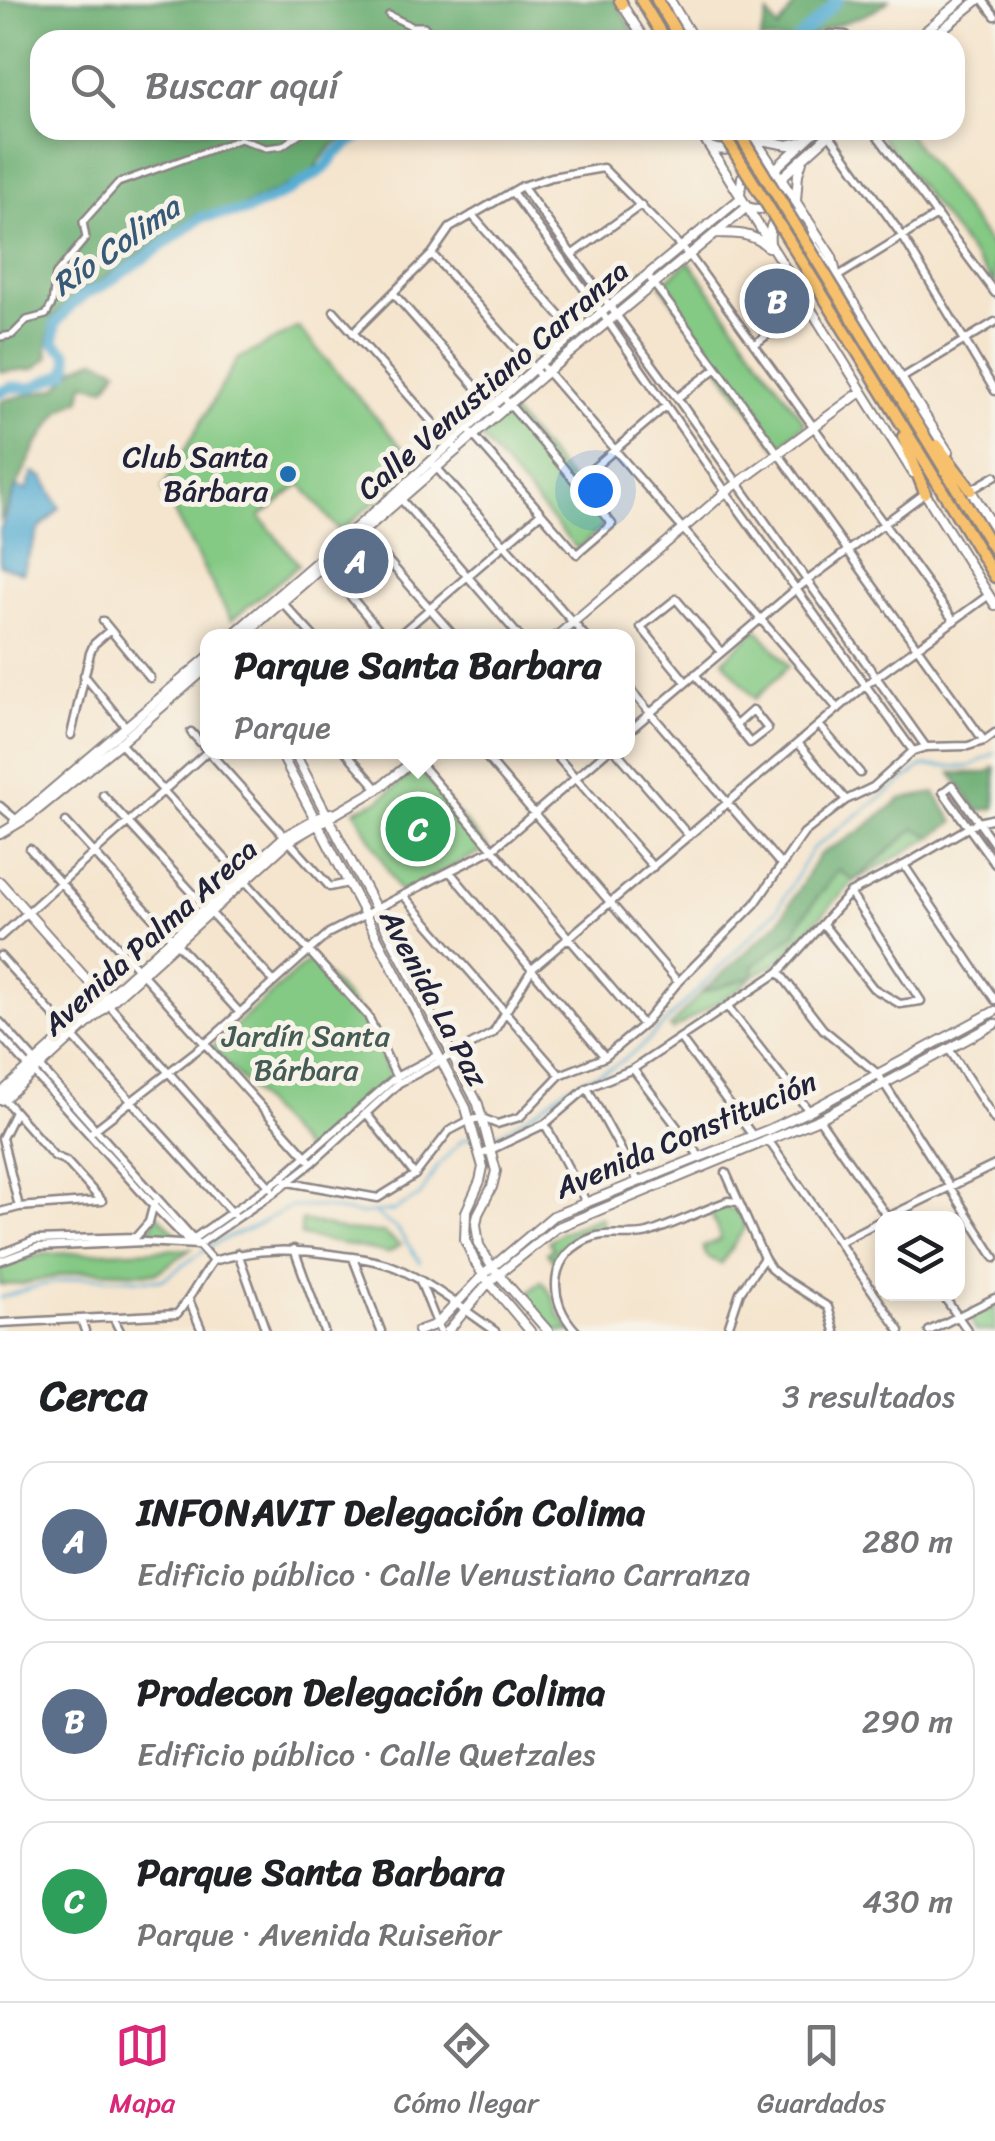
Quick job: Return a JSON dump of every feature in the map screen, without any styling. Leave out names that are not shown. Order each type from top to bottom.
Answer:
[{"type":"highway","points":[[641,0],[659,30]]},
{"type":"highway","points":[[657,0],[676,30]]},
{"type":"highway","points":[[668,0],[678,30]]},
{"type":"highway","points":[[726,140],[993,575]]},
{"type":"highway","points":[[742,140],[995,551]]},
{"type":"highway","points":[[902,401],[971,490]]},
{"type":"highway","points":[[892,408],[925,493]]},
{"type":"street","points":[[668,0],[688,30]]},
{"type":"street","points":[[931,30],[962,0]]},
{"type":"street","points":[[935,30],[981,0],[995,16]]},
{"type":"street","points":[[620,1],[639,30]]},
{"type":"street","points":[[389,15],[427,30]]},
{"type":"street","points":[[0,337],[12,334],[27,320],[46,315],[52,304],[56,274],[86,238],[83,222],[118,183],[237,140]]},
{"type":"street","points":[[243,140],[266,148],[282,146],[290,140]]},
{"type":"street","points":[[705,140],[995,604]]},
{"type":"street","points":[[710,147],[732,149],[743,140]]},
{"type":"street","points":[[754,140],[832,257],[837,277],[995,528]]},
{"type":"street","points":[[772,140],[788,145],[804,141]]},
{"type":"street","points":[[780,180],[823,140]]},
{"type":"street","points":[[837,140],[903,236],[995,392]]},
{"type":"street","points":[[881,140],[995,293]]},
{"type":"street","points":[[774,170],[804,141]]},
{"type":"street","points":[[796,201],[802,160]]},
{"type":"street","points":[[744,202],[740,183],[747,171],[760,166],[774,170]]},
{"type":"street","points":[[353,333],[432,254],[450,228],[522,186],[603,168],[690,256],[954,621]]},
{"type":"street","points":[[725,212],[731,190],[728,177]]},
{"type":"street","points":[[744,202],[761,210],[775,205],[782,194],[780,180]]},
{"type":"street","points":[[522,186],[926,747]]},
{"type":"street","points":[[512,192],[914,751]]},
{"type":"street","name":"Calle Venustiano Carranza","points":[[506,400],[608,322],[614,310],[683,248],[725,212],[744,202]]},
{"type":"street","name":"Calle Venustiano Carranza","points":[[651,280],[690,256],[744,202]]},
{"type":"street","points":[[573,254],[641,205]]},
{"type":"street","points":[[772,248],[770,226],[779,215],[793,212],[807,218]]},
{"type":"street","points":[[472,215],[583,342]]},
{"type":"street","points":[[837,277],[937,215]]},
{"type":"street","points":[[716,233],[748,234],[772,248]]},
{"type":"street","points":[[432,254],[616,450],[838,709]]},
{"type":"street","points":[[651,280],[984,740]]},
{"type":"street","points":[[394,294],[496,409]]},
{"type":"street","points":[[754,344],[808,304]]},
{"type":"street","name":"Calle Venustiano Carranza","points":[[244,629],[434,465],[506,400],[537,366],[602,313],[614,310]]},
{"type":"street","points":[[334,312],[454,447]]},
{"type":"street","points":[[902,378],[995,322]]},
{"type":"street","points":[[677,398],[717,368]]},
{"type":"street","points":[[566,629],[726,492],[862,391]]},
{"type":"street","points":[[470,432],[577,554],[612,524],[506,400]]},
{"type":"street","points":[[576,482],[666,406]]},
{"type":"street","points":[[434,465],[580,629]]},
{"type":"street","points":[[971,490],[995,476]]},
{"type":"street","points":[[635,726],[796,589],[925,493]]},
{"type":"street","points":[[398,496],[513,629]]},
{"type":"street","points":[[406,629],[541,513]]},
{"type":"street","points":[[361,529],[448,629]]},
{"type":"street","points":[[321,562],[378,629]]},
{"type":"street","points":[[0,1323],[177,1314],[190,1300],[202,1252],[235,1215],[309,1160],[398,1080],[493,1034],[532,969],[866,684],[989,595]]},
{"type":"street","points":[[280,599],[306,629]]},
{"type":"street","points":[[686,682],[641,627],[676,599],[721,652]]},
{"type":"street","points":[[102,621],[150,678]]},
{"type":"street","points":[[71,734],[94,644],[110,630]]},
{"type":"street","points":[[0,834],[118,740],[200,663]]},
{"type":"street","points":[[131,726],[200,673]]},
{"type":"street","points":[[695,674],[750,743],[768,728],[753,710],[736,725]]},
{"type":"street","points":[[84,676],[131,726]]},
{"type":"street","points":[[635,696],[782,866]]},
{"type":"street","points":[[820,725],[860,773]]},
{"type":"street","points":[[192,732],[200,742]]},
{"type":"street","points":[[285,1179],[378,1198],[415,1175],[449,1131],[470,1120],[482,1118],[497,1124],[520,1117],[560,1075],[605,1056],[643,1025],[678,982],[755,904],[804,833],[846,800],[873,787],[914,751],[968,746],[995,734]]},
{"type":"street","points":[[118,740],[368,1016],[398,1080]]},
{"type":"street","points":[[798,743],[846,800]]},
{"type":"street","points":[[0,937],[200,758]]},
{"type":"street","points":[[215,759],[330,887],[348,883]]},
{"type":"street","name":"Avenida La Paz","points":[[284,759],[466,1108],[480,1154]]},
{"type":"street","name":"Avenida La Paz","points":[[298,759],[330,815],[486,1128],[495,1179],[476,1224],[478,1245],[495,1271]]},
{"type":"street","points":[[352,759],[378,789]]},
{"type":"street","name":"Avenida Palma Areca","points":[[1,1097],[287,839],[378,789],[409,759]]},
{"type":"street","points":[[416,759],[643,1025]]},
{"type":"street","points":[[488,759],[678,982]]},
{"type":"street","points":[[559,759],[653,867]]},
{"type":"street","points":[[93,1132],[205,1044],[329,933],[493,849],[598,759]]},
{"type":"street","points":[[623,759],[690,836]]},
{"type":"street","points":[[995,845],[952,785],[943,792],[995,864]]},
{"type":"street","points":[[104,795],[274,982]]},
{"type":"street","points":[[0,806],[16,823]]},
{"type":"street","points":[[530,1331],[486,1278],[468,1249],[464,1224],[482,1174],[480,1154],[545,1124],[588,1088],[634,1070],[779,972],[850,893],[978,822],[995,818]]},
{"type":"street","points":[[66,822],[240,1013]]},
{"type":"street","points":[[30,849],[309,1160]]},
{"type":"street","points":[[904,865],[995,1000]]},
{"type":"street","points":[[450,872],[605,1056]]},
{"type":"street","points":[[0,882],[273,1189]]},
{"type":"street","points":[[823,923],[873,988],[900,1004],[922,1001],[850,893]]},
{"type":"street","points":[[404,896],[560,1075]]},
{"type":"street","points":[[0,956],[235,1215]]},
{"type":"street","points":[[779,972],[823,1029],[878,1074],[995,1258]]},
{"type":"street","points":[[727,1006],[808,1111]]},
{"type":"street","name":"Avenida Constitución","points":[[495,1271],[553,1216],[808,1111],[995,1011]]},
{"type":"street","points":[[0,1022],[35,1067],[202,1252]]},
{"type":"street","name":"Avenida Constitución","points":[[418,1331],[439,1328],[455,1304],[556,1228],[819,1119],[995,1024]]},
{"type":"street","points":[[0,1035],[35,1067]]},
{"type":"street","points":[[680,1038],[753,1136]]},
{"type":"street","points":[[949,1049],[995,1120]]},
{"type":"street","points":[[634,1070],[700,1157]]},
{"type":"street","points":[[588,1088],[638,1182]]},
{"type":"street","points":[[0,1212],[19,1206],[102,1201],[66,1161],[54,1156],[1,1097]]},
{"type":"street","points":[[364,1110],[415,1175]]},
{"type":"street","points":[[16,1112],[1,1138],[19,1206]]},
{"type":"street","points":[[819,1119],[881,1211]]},
{"type":"street","points":[[545,1124],[586,1202]]},
{"type":"street","points":[[770,1141],[900,1331]]},
{"type":"street","points":[[902,1211],[995,1165]]},
{"type":"street","points":[[0,1175],[10,1173]]},
{"type":"street","points":[[726,1173],[771,1269],[828,1308],[835,1331]]},
{"type":"street","points":[[576,1331],[564,1316],[555,1287],[560,1266],[575,1247],[600,1235],[644,1234],[728,1201],[738,1202]]},
{"type":"street","points":[[0,1257],[35,1240],[138,1236],[149,1222],[155,1202]]},
{"type":"street","points":[[575,1207],[581,1219]]},
{"type":"street","points":[[839,1242],[875,1224]]},
{"type":"street","points":[[0,1257],[38,1247],[144,1242],[202,1252],[238,1254],[294,1249],[353,1257],[393,1266],[420,1280],[495,1331]]},
{"type":"street","points":[[294,1249],[324,1331]]},
{"type":"street","points":[[238,1254],[266,1331]]},
{"type":"street","points":[[353,1257],[381,1331]]},
{"type":"street","points":[[727,1331],[740,1292],[764,1258]]},
{"type":"street","points":[[495,1271],[548,1331]]},
{"type":"street","name":"Avenida Constitución","points":[[448,1331],[486,1278]]},
{"type":"street","points":[[420,1280],[439,1328]]},
{"type":"street","points":[[929,1331],[995,1298]]},
{"type":"street","points":[[190,1300],[202,1331]]},
{"type":"street","points":[[947,1301],[968,1331]]},
{"type":"street","points":[[113,1317],[120,1331]]},
{"type":"street","points":[[81,1319],[86,1331]]},
{"type":"street","points":[[29,1321],[32,1331]]},
{"type":"green space","points":[[0,0],[615,0],[633,30],[30,30],[30,140],[341,140],[309,175],[238,209],[198,214],[97,283],[81,289],[52,318],[48,358],[34,369],[0,372]]},
{"type":"green space","points":[[798,0],[889,0],[869,13],[824,30],[763,30],[768,14],[778,29]]},
{"type":"green space","points":[[884,140],[912,140],[995,251],[995,285]]},
{"type":"green space","points":[[689,261],[805,423],[778,449],[661,285]]},
{"type":"green space","name":"Club Santa Bárbara","points":[[298,327],[417,465],[340,532],[301,484],[260,517],[299,565],[231,620],[162,490],[237,360]]},
{"type":"green space","points":[[96,359],[118,369],[105,388],[84,383],[81,399],[61,410],[37,445],[0,521],[0,401],[57,388],[75,368]]},
{"type":"green space","points":[[510,411],[608,523],[577,549],[480,437]]},
{"type":"green space","points":[[757,629],[789,666],[755,699],[723,660]]},
{"type":"green space","points":[[995,767],[995,808],[978,811],[951,773],[987,773]]},
{"type":"green space","points":[[417,768],[488,848],[400,893],[355,810],[379,801]]},
{"type":"green space","points":[[935,793],[954,822],[932,837],[915,828],[854,881],[838,870],[795,933],[753,966],[753,976],[701,993],[779,922],[819,855],[862,830],[901,799]]},
{"type":"green space","points":[[916,828],[932,837],[854,881]]},
{"type":"green space","points":[[839,870],[854,881],[776,964],[753,976],[753,966],[795,933],[802,917]]},
{"type":"green space","name":"Jardín Santa Bárbara","points":[[311,958],[363,1016],[392,1078],[307,1153],[212,1047]]},
{"type":"green space","points":[[753,976],[742,987],[672,1030],[670,1027],[701,993]]},
{"type":"green space","points":[[723,1207],[739,1212],[746,1226],[721,1264],[706,1256],[703,1247],[721,1239],[710,1211]]},
{"type":"green space","points":[[157,1213],[181,1239],[146,1237]]},
{"type":"green space","points":[[601,1217],[606,1232],[599,1227],[578,1234],[561,1247],[553,1260],[547,1253],[553,1248],[548,1242],[560,1233]]},
{"type":"green space","points":[[301,1220],[344,1230],[384,1233],[400,1245],[388,1253],[301,1236]]},
{"type":"green space","points":[[191,1249],[157,1273],[81,1271],[0,1285],[0,1266],[43,1254]]},
{"type":"green space","points":[[541,1281],[572,1331],[555,1331],[525,1296]]},
{"type":"green space","points":[[995,1305],[995,1331],[976,1331],[970,1318]]},
{"type":"water","points":[[33,473],[43,477],[60,508],[39,529],[22,573],[0,565],[0,531],[16,487],[27,490]]},
{"type":"waterway","name":"Río Colima","points":[[807,30],[838,0]]},
{"type":"waterway","name":"Río Colima","points":[[0,392],[12,387],[30,388],[65,373],[69,364],[67,353],[54,343],[55,324],[85,294],[202,217],[246,211],[287,192],[325,168],[335,154],[354,140]]},
{"type":"waterway","points":[[490,1134],[501,1132],[567,1087],[613,1067],[641,1047],[777,910],[812,849],[923,766],[969,767],[995,753]]},
{"type":"waterway","points":[[0,1298],[81,1277],[162,1280],[215,1243],[290,1207],[321,1207],[359,1214],[393,1211],[420,1196],[437,1167],[463,1139],[482,1136]]},
{"type":"waterway","points":[[374,1213],[398,1230],[420,1262]]},
{"type":"place","name":"Prodecon Delegación Colima","points":[[777,301]]},
{"type":"place","name":"Club Santa Bárbara","points":[[288,474]]},
{"type":"place","name":"INFONAVIT Delegación Colima","points":[[356,561]]},
{"type":"place","name":"Parque Santa Barbara","points":[[418,829]]}]
